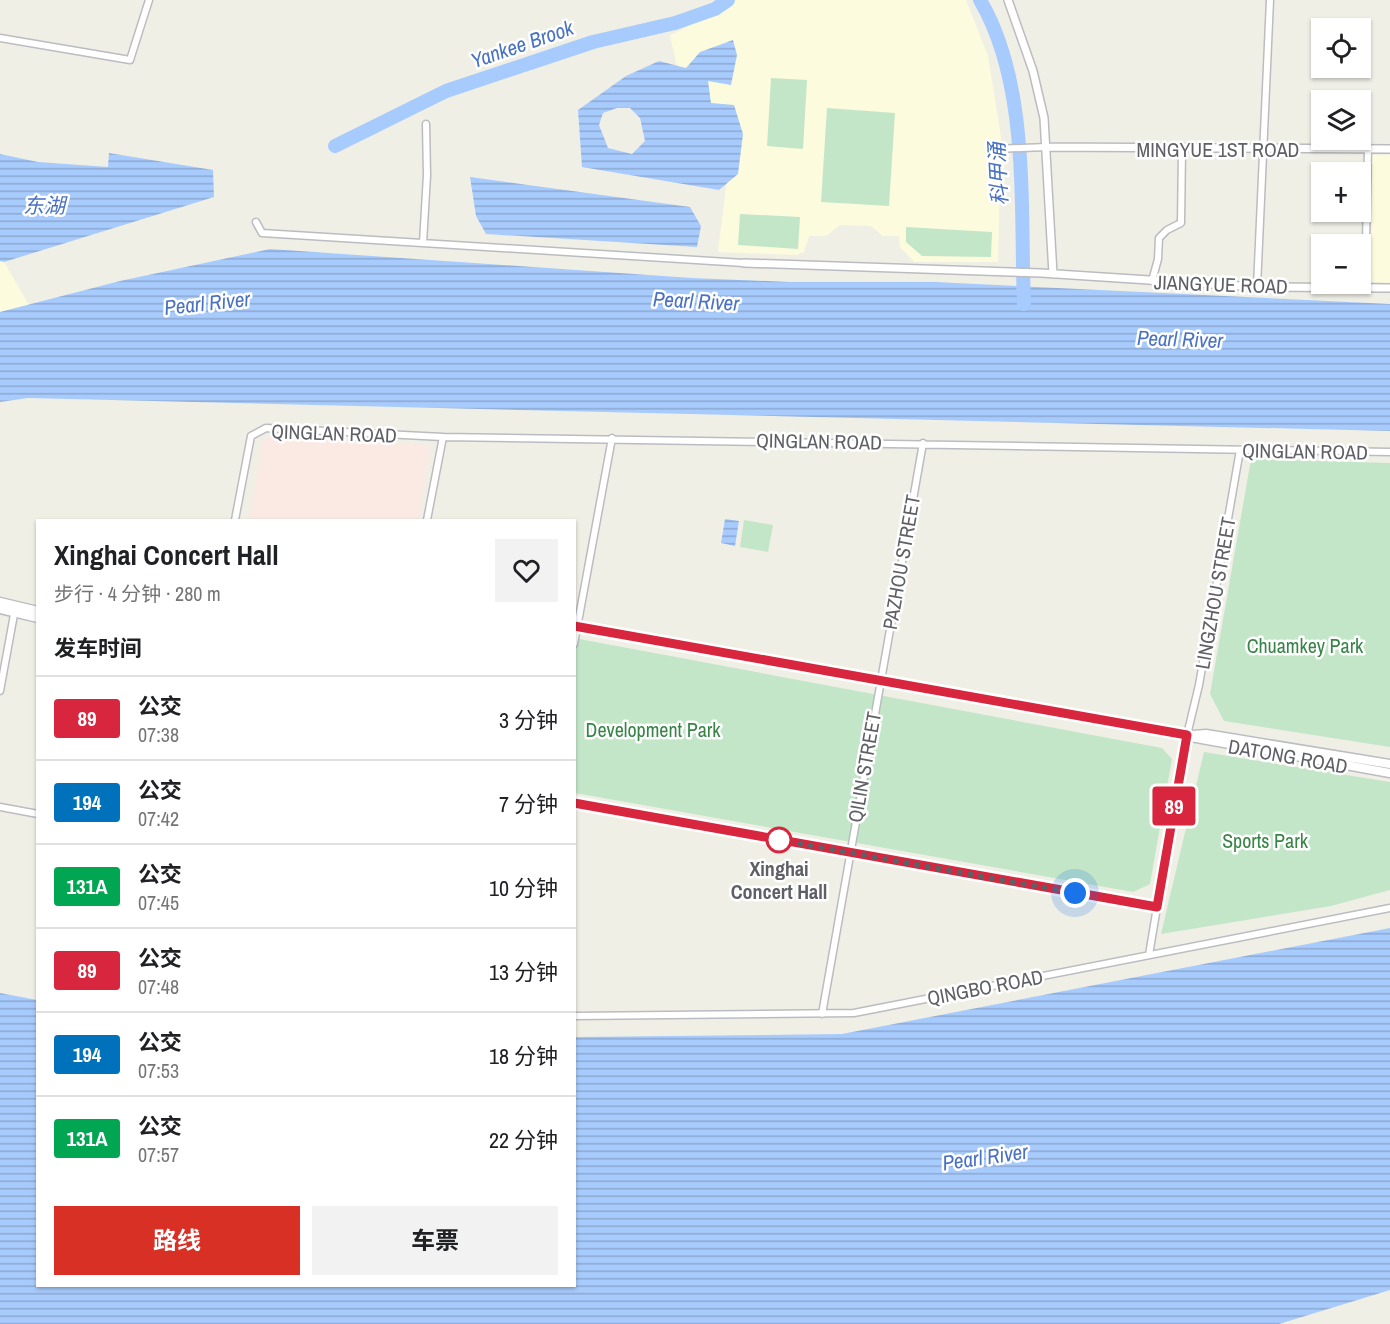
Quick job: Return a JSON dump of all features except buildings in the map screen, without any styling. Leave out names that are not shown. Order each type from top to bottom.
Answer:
[{"type":"main road","points":[[0,602],[36,617]]},
{"type":"main road","points":[[0,609],[36,611]]},
{"type":"main road","name":"DATONG ROAD","points":[[576,627],[1390,773]]},
{"type":"main road","name":"DATONG ROAD","points":[[1187,735],[1206,734],[1390,764]]},
{"type":"main road","points":[[576,803],[1157,907],[1187,735]]},
{"type":"street","points":[[0,38],[130,60],[149,0]]},
{"type":"street","points":[[1008,0],[1039,90],[1047,147],[1053,274]]},
{"type":"street","points":[[1257,287],[1270,0]]},
{"type":"street","points":[[423,243],[427,175],[426,124]]},
{"type":"street","points":[[994,149],[1047,147]]},
{"type":"street","name":"MINGYUE 1ST ROAD","points":[[1047,147],[1311,150]]},
{"type":"street","name":"MINGYUE 1ST ROAD","points":[[1371,149],[1390,149]]},
{"type":"street","points":[[1152,281],[1158,259],[1159,238],[1181,223],[1182,150]]},
{"type":"street","points":[[1366,234],[1368,150]]},
{"type":"street","points":[[256,222],[262,233],[744,263]]},
{"type":"street","name":"JIANGYUE ROAD","points":[[744,263],[998,271],[1257,287],[1311,288]]},
{"type":"street","name":"JIANGYUE ROAD","points":[[1371,288],[1390,288]]},
{"type":"street","name":"QINGLAN ROAD","points":[[235,519],[251,436],[266,428],[443,437],[1390,452]]},
{"type":"street","points":[[427,519],[443,437]]},
{"type":"street","points":[[576,627],[612,438]]},
{"type":"street","name":"PAZHOU STREET","points":[[879,681],[923,443]]},
{"type":"street","name":"LINGZHOU STREET","points":[[1187,735],[1240,450]]},
{"type":"street","points":[[0,691],[15,609]]},
{"type":"street","name":"QILIN STREET","points":[[822,1014],[879,681]]},
{"type":"street","points":[[0,807],[36,814]]},
{"type":"street","points":[[1149,954],[1157,907]]},
{"type":"street","name":"QINGBO ROAD","points":[[576,1016],[854,1014],[1390,908]]},
{"type":"shaded area","points":[[736,0],[966,0],[988,56],[1001,137],[998,262],[914,262],[900,247],[899,236],[883,236],[871,226],[840,225],[826,236],[809,236],[804,252],[796,255],[718,252],[729,162],[704,110],[677,66],[670,36]]},
{"type":"shaded area","points":[[1372,155],[1390,155],[1390,283],[1371,282]]},
{"type":"shaded area","points":[[0,261],[4,262],[29,305],[0,312]]},
{"type":"shaded area","points":[[269,436],[430,445],[418,519],[249,519],[262,443]]},
{"type":"green space","points":[[771,78],[807,80],[803,149],[767,146]]},
{"type":"green space","points":[[827,108],[895,113],[889,206],[821,202]]},
{"type":"green space","points":[[740,214],[800,217],[798,249],[738,245]]},
{"type":"green space","points":[[906,227],[992,232],[991,257],[922,256],[906,242]]},
{"type":"green space","name":"Chuamkey Park","points":[[1251,459],[1390,463],[1390,747],[1224,721],[1210,694]]},
{"type":"green space","points":[[744,520],[773,525],[768,552],[740,547]]},
{"type":"green space","name":"Development Park","points":[[576,638],[1162,748],[1172,759],[1150,884],[1133,892],[576,793]]},
{"type":"green space","name":"Sports Park","points":[[1204,752],[1390,782],[1390,890],[1331,906],[1161,934]]},
{"type":"water","points":[[733,40],[737,55],[731,85],[708,81],[711,103],[734,105],[743,134],[738,174],[719,190],[582,167],[578,110],[626,76],[659,61],[686,68],[700,52]],"holes":[[[617,108],[630,108],[640,118],[645,141],[632,154],[608,148],[599,125],[603,113]]]},
{"type":"water","name":"东湖","points":[[109,153],[213,170],[214,197],[4,262],[0,261],[0,154],[38,162],[108,167]]},
{"type":"water","points":[[470,177],[690,207],[701,226],[697,247],[486,234],[476,216]]},
{"type":"water","name":"Pearl River","points":[[270,249],[692,278],[790,282],[935,282],[1390,304],[1390,431],[28,398],[0,402],[0,312],[120,281]]},
{"type":"water","points":[[725,519],[739,521],[735,546],[721,543]]},
{"type":"water","name":"Pearl River","points":[[1390,928],[1390,1290],[1279,1324],[0,1324],[0,993],[36,1000],[36,1287],[576,1287],[576,1037],[842,1034]]},
{"type":"waterway","name":"Yankee Brook","points":[[335,146],[446,91],[593,42],[675,23],[715,9],[728,0]]},
{"type":"waterway","name":"科甲涌","points":[[980,0],[996,34],[1015,108],[1022,188],[1024,304]]},
{"type":"bus line","name":"89","points":[[576,626],[1187,735],[1157,907],[576,803]]},
{"type":"place","name":"Xinghai Concert Hall","points":[[779,840]]},
{"type":"route","points":[[779,840],[1075,893]]}]
